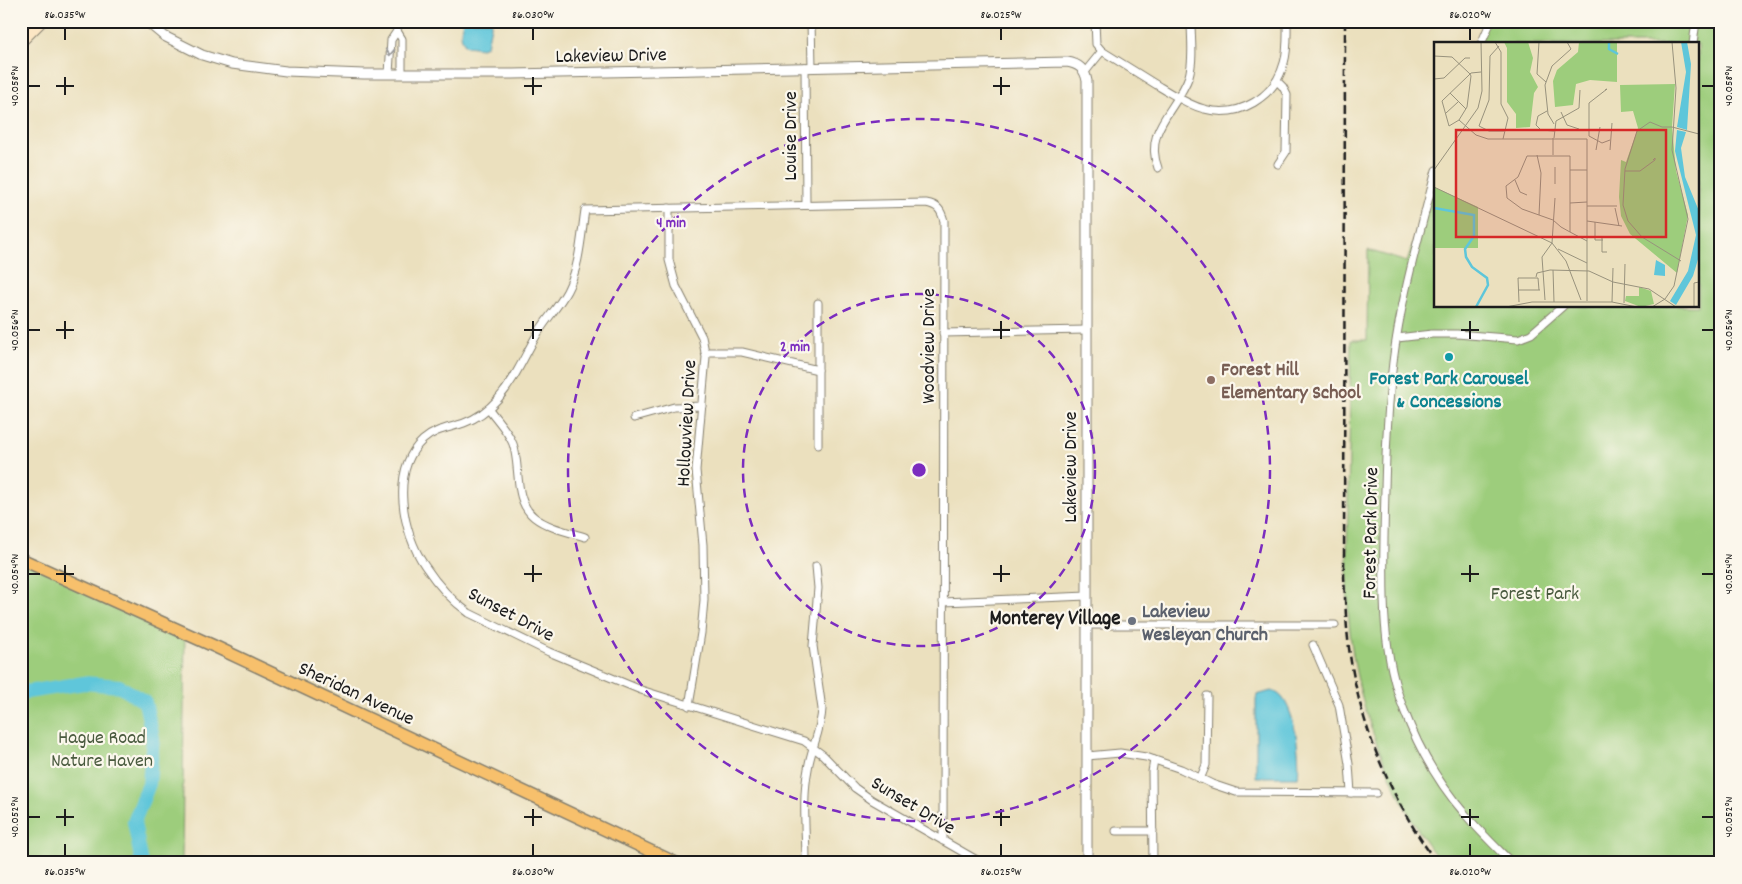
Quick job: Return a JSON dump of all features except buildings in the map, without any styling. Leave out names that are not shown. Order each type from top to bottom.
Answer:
[{"type":"main road","points":[[21,42],[42,21]]},
{"type":"main road","name":"Sheridan Avenue","points":[[21,559],[216,647],[676,863]]},
{"type":"street","name":"Lakeview Drive","points":[[146,21],[164,36],[202,54],[232,64],[286,71],[389,74],[514,74],[1067,62],[1081,67],[1085,72],[1087,81],[1087,863]]},
{"type":"street","points":[[389,74],[391,40],[397,32],[398,21]]},
{"type":"street","name":"Louise Drive","points":[[806,205],[808,67],[811,21]]},
{"type":"street","points":[[1095,21],[1096,44],[1102,51],[1178,97],[1205,110],[1224,111],[1239,109],[1252,104],[1263,96],[1277,81],[1286,53],[1287,21]]},
{"type":"street","points":[[1158,168],[1155,159],[1154,142],[1161,123],[1185,85],[1190,70],[1191,21]]},
{"type":"street","points":[[1482,42],[1491,21]]},
{"type":"street","points":[[1693,42],[1696,21]]},
{"type":"street","points":[[397,32],[402,39],[402,74]]},
{"type":"street","points":[[1085,72],[1102,51]]},
{"type":"street","points":[[1277,81],[1287,95],[1286,152],[1278,164]]},
{"type":"street","name":"Forest Park Drive","points":[[1434,178],[1410,274],[1393,361],[1385,504],[1384,618],[1390,662],[1397,691],[1409,722],[1437,775],[1464,814],[1512,863]]},
{"type":"street","name":"Woodview Drive","points":[[585,210],[926,203],[938,207],[941,211],[944,221],[942,841]]},
{"type":"street","name":"Hollowview Drive","points":[[669,208],[669,260],[676,286],[698,328],[705,352],[696,470],[703,545],[704,600],[698,655],[689,706]]},
{"type":"street","name":"Sunset Drive","points":[[585,210],[573,278],[567,291],[536,336],[509,386],[488,409],[472,420],[443,429],[429,436],[415,448],[409,458],[403,475],[402,485],[405,513],[410,535],[424,566],[459,606],[479,618],[549,652],[599,674],[689,706],[804,741],[814,747],[855,788],[872,800],[982,863]]},
{"type":"street","points":[[818,303],[818,445]]},
{"type":"street","points":[[1398,338],[1432,334],[1457,334],[1518,339],[1531,334],[1561,308]]},
{"type":"street","points":[[943,333],[1086,330]]},
{"type":"street","points":[[705,352],[742,352],[818,370]]},
{"type":"street","points":[[634,418],[674,406],[702,406]]},
{"type":"street","points":[[488,409],[508,435],[512,444],[516,457],[520,495],[529,513],[540,521],[585,537]]},
{"type":"street","points":[[806,863],[807,771],[820,730],[822,709],[813,646],[818,588],[816,566]]},
{"type":"street","points":[[943,602],[1087,596]]},
{"type":"street","points":[[1087,625],[1335,626]]},
{"type":"street","points":[[1313,645],[1339,704],[1349,764],[1351,793]]},
{"type":"street","points":[[1200,778],[1205,770],[1207,760],[1207,696]]},
{"type":"street","points":[[1087,756],[1120,753],[1154,760],[1236,792],[1376,793]]},
{"type":"street","points":[[1154,760],[1152,772],[1154,863]]},
{"type":"street","points":[[1116,831],[1153,831]]},
{"type":"green space","name":"Forest Park","points":[[1485,21],[1721,21],[1721,863],[1442,863],[1421,834],[1398,793],[1368,720],[1350,636],[1347,561],[1351,340],[1367,340],[1368,250],[1407,262],[1434,180],[1434,308],[1700,308],[1700,42],[1479,42]]},
{"type":"green space","name":"Hague Road Nature Haven","points":[[21,559],[185,632],[182,863],[21,863]]},
{"type":"water","points":[[463,21],[492,21],[487,46],[482,48],[466,46],[461,34]]},
{"type":"water","points":[[1271,691],[1279,695],[1286,703],[1291,714],[1297,742],[1298,777],[1256,777],[1256,699],[1257,695]]},
{"type":"waterway","points":[[21,690],[27,692],[84,683],[119,686],[145,702],[153,738],[149,784],[134,822],[142,863]]},
{"type":"railway","points":[[1345,21],[1344,575],[1348,639],[1360,705],[1380,761],[1405,814],[1437,863]]},
{"type":"place","name":"Forest Park Carousel & Concessions","points":[[1449,357]]},
{"type":"place","name":"Forest Hill Elementary School","points":[[1211,380]]},
{"type":"place","name":"Lakeview Wesleyan Church","points":[[1132,621]]},
{"type":"district","name":"Monterey Village","points":[[1055,617]]}]
